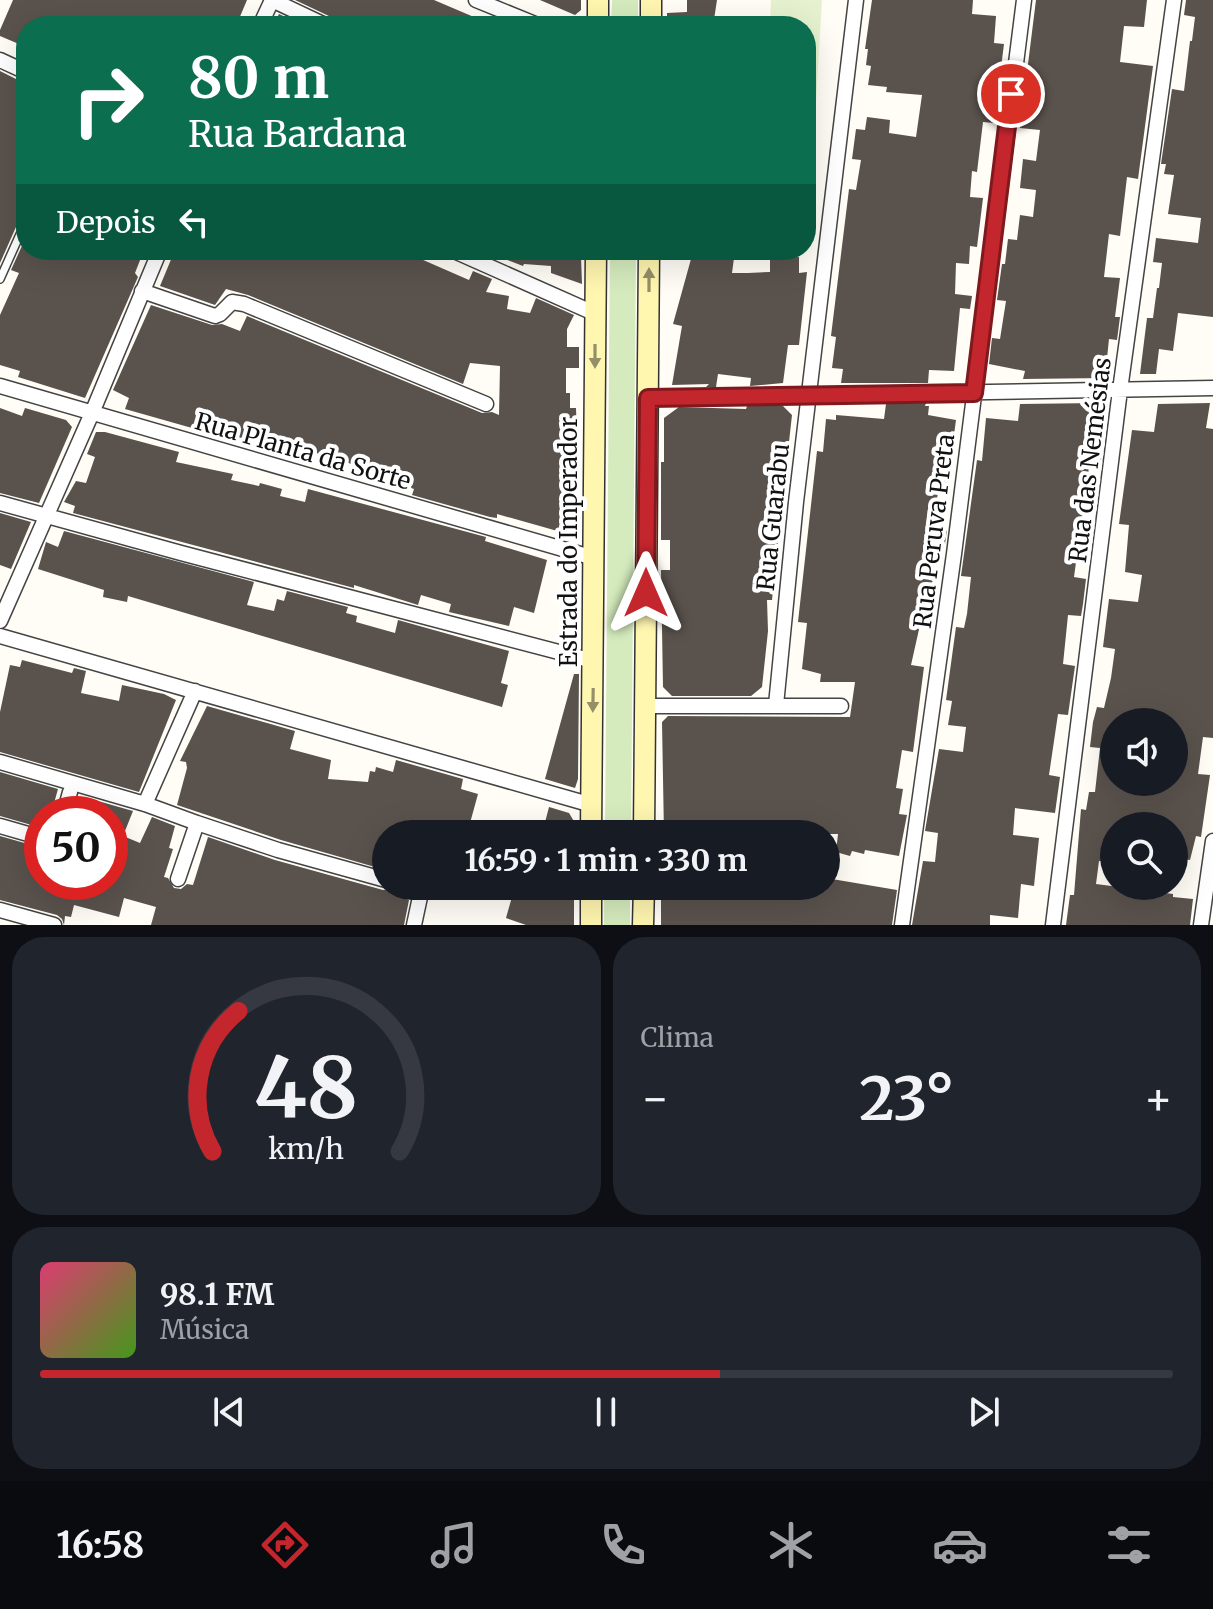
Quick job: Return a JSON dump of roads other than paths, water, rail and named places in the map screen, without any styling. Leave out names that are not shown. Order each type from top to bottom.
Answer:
[{"type":"main road","name":"Estrada do Imperador","points":[[591,820],[596,260]]},
{"type":"main road","points":[[644,820],[649,260]]},
{"type":"main road","points":[[591,900],[591,925]]},
{"type":"main road","points":[[643,925],[644,900]]},
{"type":"street","points":[[272,0],[306,16]]},
{"type":"street","points":[[476,0],[515,16]]},
{"type":"street","name":"Rua Guarabu","points":[[776,705],[856,0]]},
{"type":"street","name":"Rua Peruva Preta","points":[[902,925],[1024,0]]},
{"type":"street","name":"Rua das Nemésias","points":[[1053,925],[1120,390],[1174,0]]},
{"type":"street","points":[[0,621],[156,260]]},
{"type":"street","points":[[474,260],[596,314]]},
{"type":"street","points":[[142,291],[215,316],[232,302],[244,304],[486,404]]},
{"type":"street","name":"Rua Planta da Sorte","points":[[0,386],[594,558]]},
{"type":"street","points":[[648,398],[1213,388]]},
{"type":"street","points":[[0,503],[593,661]]},
{"type":"street","points":[[0,636],[592,805]]},
{"type":"street","points":[[145,804],[195,691]]},
{"type":"street","points":[[645,706],[841,706]]},
{"type":"street","points":[[0,762],[145,804],[278,850],[372,876]]},
{"type":"street","points":[[69,796],[70,792]]},
{"type":"street","points":[[178,879],[197,823]]},
{"type":"street","points":[[0,826],[24,833]]},
{"type":"street","points":[[1201,925],[1213,841]]},
{"type":"street","points":[[414,925],[419,900]]},
{"type":"street","points":[[0,910],[54,925]]},
{"type":"lane","points":[[0,279],[16,243]]}]
